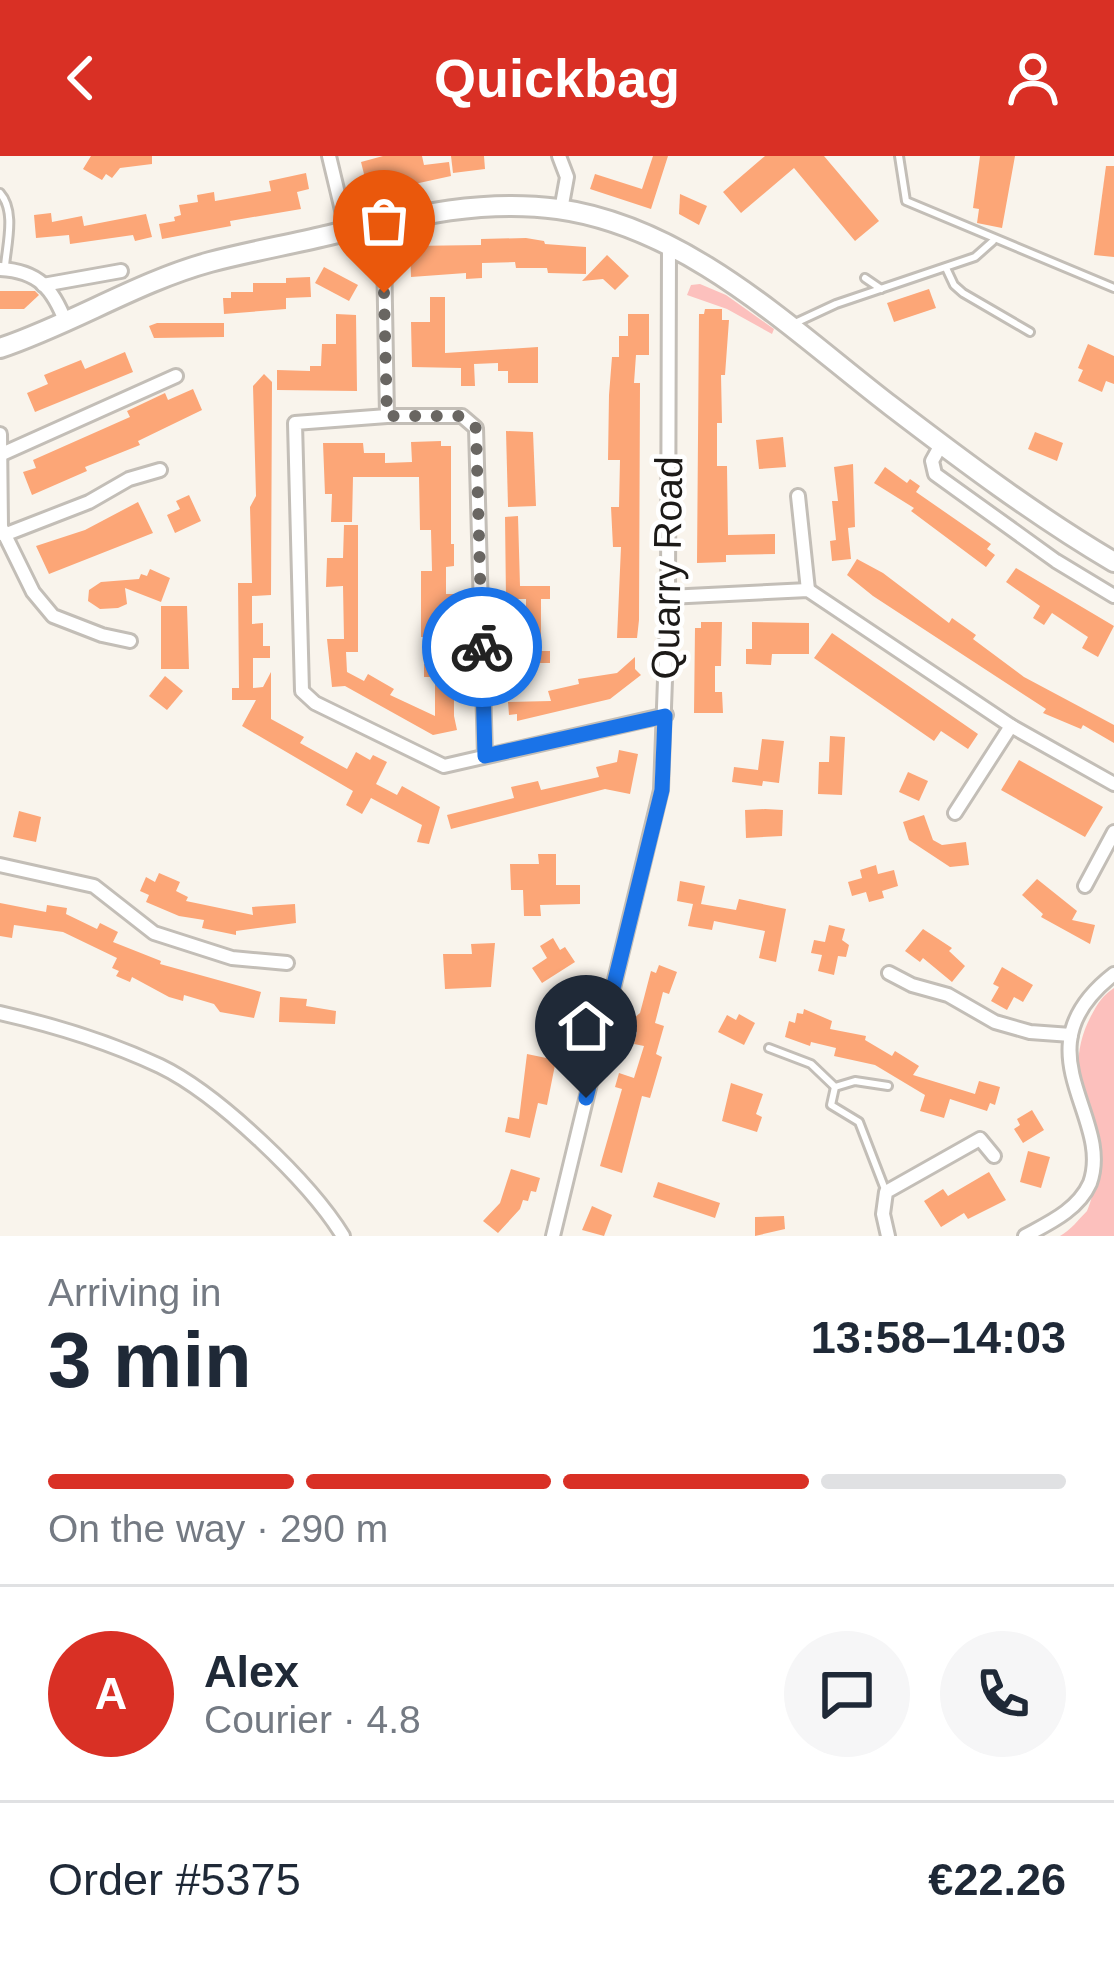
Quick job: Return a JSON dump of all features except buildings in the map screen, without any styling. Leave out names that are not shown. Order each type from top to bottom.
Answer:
[{"type":"street","points":[[329,156],[346,231]]},
{"type":"street","points":[[559,156],[567,177],[561,209]]},
{"type":"street","points":[[0,348],[208,262],[473,207],[561,209],[669,246],[793,325],[942,443],[1065,533],[1114,562]]},
{"type":"street","points":[[377,224],[383,252],[387,416]]},
{"type":"street","name":"Quarry Road","points":[[553,1236],[662,790],[669,246]]},
{"type":"street","points":[[2,270],[33,277],[56,295],[66,323]]},
{"type":"street","points":[[43,285],[121,271]]},
{"type":"street","points":[[2,454],[176,376]]},
{"type":"street","points":[[485,756],[476,428],[462,416],[296,423],[302,691],[315,703],[444,766],[665,716]]},
{"type":"street","points":[[0,434],[4,536],[33,592],[53,616],[130,641]]},
{"type":"street","points":[[942,443],[932,461],[935,474],[1056,561],[1114,596]]},
{"type":"street","points":[[4,536],[89,502],[129,479],[160,470]]},
{"type":"street","points":[[798,496],[808,590]]},
{"type":"street","points":[[668,597],[808,590],[1011,726],[1114,784]]},
{"type":"street","points":[[955,813],[1011,726]]},
{"type":"street","points":[[1085,886],[1114,832]]},
{"type":"street","points":[[0,865],[94,886],[154,933],[232,958],[287,963]]},
{"type":"street","points":[[889,973],[948,995],[995,1022],[1030,1032],[1071,1035]]},
{"type":"street","points":[[1024,1236],[1058,1219],[1090,1185],[1095,1146],[1076,1086],[1071,1035],[1093,991],[1114,974]]},
{"type":"street","points":[[0,1013],[163,1067],[247,1128],[325,1207],[343,1236]]},
{"type":"street","points":[[888,1236],[886,1192],[980,1139],[994,1156]]},
{"type":"lane","points":[[898,156],[906,201],[1114,288]]},
{"type":"lane","points":[[0,193],[7,200],[9,214],[2,270]]},
{"type":"lane","points":[[793,325],[836,304],[975,257],[993,241]]},
{"type":"lane","points":[[946,268],[963,292],[1030,332]]},
{"type":"lane","points":[[865,278],[881,290]]},
{"type":"lane","points":[[769,1048],[811,1064],[835,1087]]},
{"type":"lane","points":[[835,1087],[855,1081],[888,1087]]},
{"type":"lane","points":[[835,1087],[831,1105],[860,1122],[886,1192]]},
{"type":"shaded area","points":[[691,285],[726,295],[774,329],[772,334],[727,309],[687,295]]},
{"type":"shaded area","points":[[1114,988],[1114,1236],[1060,1236],[1087,1211],[1093,1188],[1094,1165],[1078,1068],[1091,1016]]},
{"type":"way so far","points":[[384,293],[387,416],[462,416],[476,428],[482,647]]},
{"type":"route","points":[[482,647],[485,756],[665,716],[662,790],[586,1098]]}]
